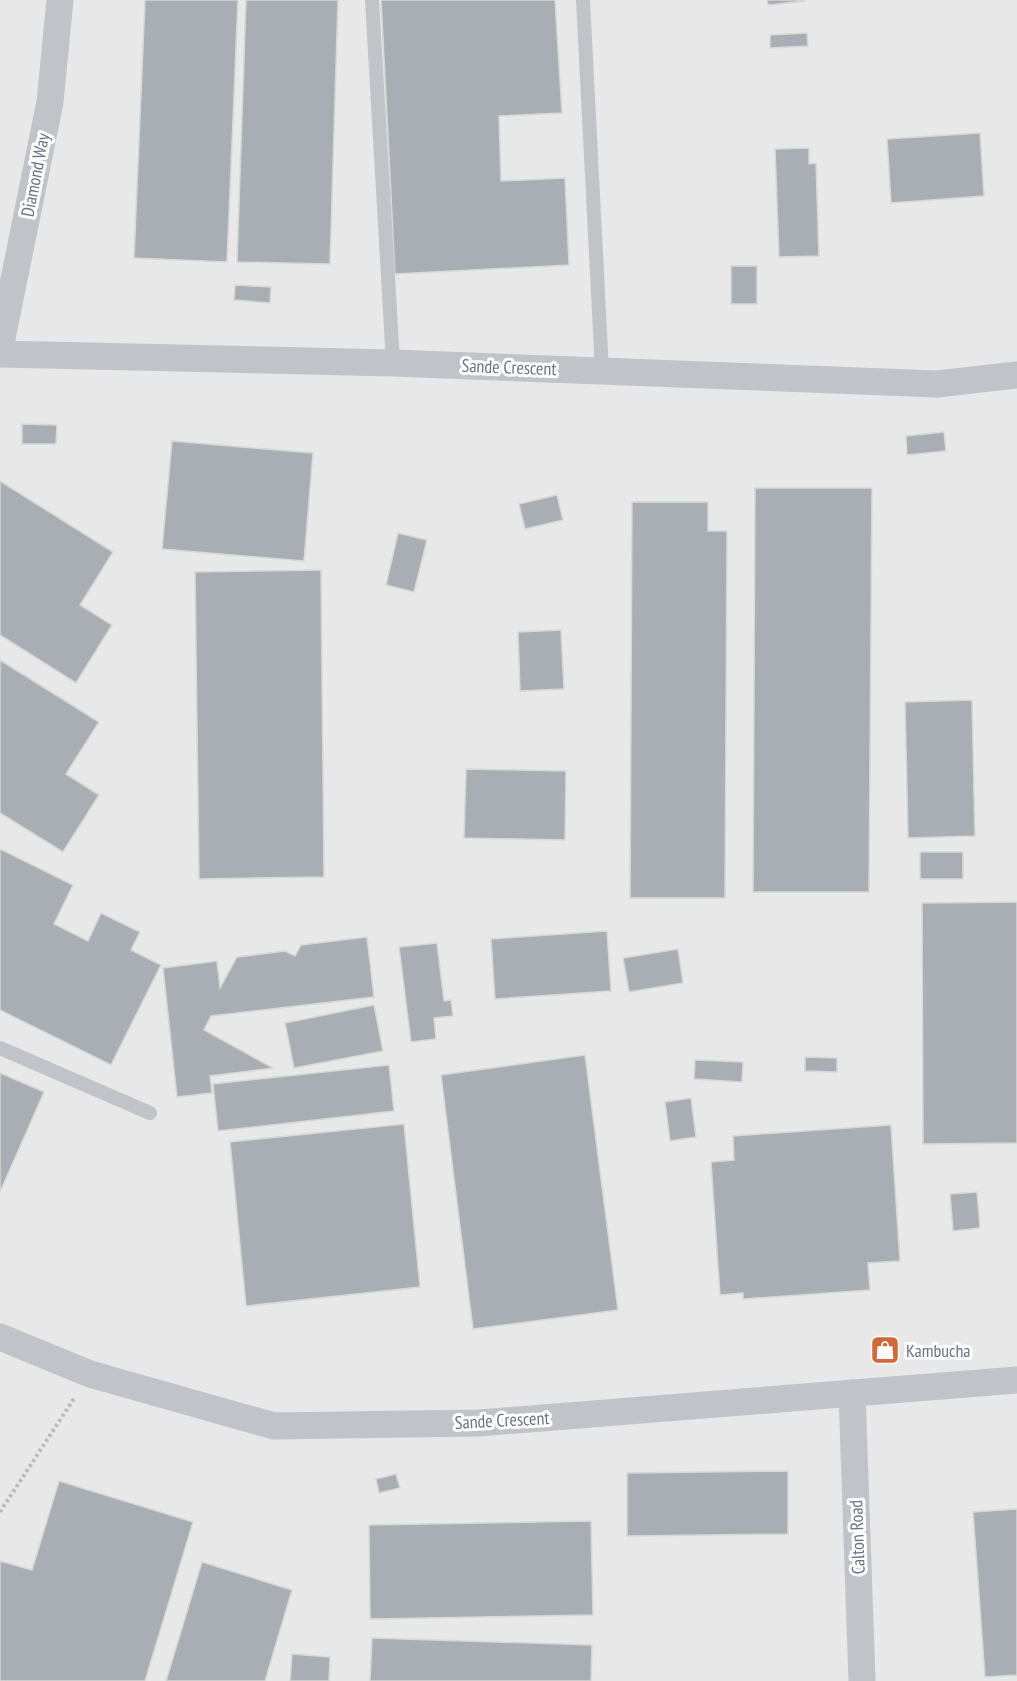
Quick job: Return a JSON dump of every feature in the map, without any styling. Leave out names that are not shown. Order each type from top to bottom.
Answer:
[{"type":"street","name":"Diamond Way","points":[[0,348],[50,102],[60,0]]},
{"type":"street","name":"Sande Crescent","points":[[0,354],[393,363],[937,384],[1017,375]]},
{"type":"street","name":"Sande Crescent","points":[[0,1337],[90,1374],[274,1426],[479,1424],[1017,1380]]},
{"type":"street","name":"Calton Road","points":[[852,1394],[862,1681]]},
{"type":"lane","points":[[372,0],[393,363]]},
{"type":"lane","points":[[583,0],[602,371]]},
{"type":"lane","points":[[0,1048],[150,1113]]},
{"type":"path","points":[[0,1512],[90,1374]]},
{"type":"shaded area","points":[[0,0],[1017,0],[1017,1681],[0,1681]]},
{"type":"building","points":[[145,0],[238,0],[227,262],[134,258]]},
{"type":"building","points":[[246,0],[338,0],[330,264],[237,262]]},
{"type":"building","points":[[381,0],[555,0],[562,113],[499,116],[501,181],[565,178],[569,265],[395,274]]},
{"type":"building","points":[[767,0],[805,0],[805,1],[768,5]]},
{"type":"building","points":[[807,33],[808,46],[770,48],[770,35]]},
{"type":"building","points":[[980,133],[984,196],[891,203],[887,139]]},
{"type":"building","points":[[809,148],[809,164],[816,163],[819,256],[779,257],[775,149]]},
{"type":"building","points":[[731,266],[757,266],[757,304],[731,304]]},
{"type":"building","points":[[235,285],[271,287],[270,303],[234,300]]},
{"type":"building","points":[[22,424],[57,425],[56,444],[22,444]]},
{"type":"building","points":[[944,432],[946,451],[907,455],[906,436]]},
{"type":"building","points":[[172,441],[313,453],[304,561],[162,549]]},
{"type":"building","points":[[0,481],[113,552],[80,605],[112,625],[76,683],[0,635]]},
{"type":"building","points":[[755,488],[872,488],[869,892],[753,892]]},
{"type":"building","points":[[557,495],[563,520],[525,529],[519,504]]},
{"type":"building","points":[[632,502],[708,502],[708,531],[727,531],[725,898],[630,898]]},
{"type":"building","points":[[398,533],[427,540],[414,592],[386,585]]},
{"type":"building","points":[[321,570],[324,877],[199,879],[195,572]]},
{"type":"building","points":[[561,630],[564,689],[520,691],[518,632]]},
{"type":"building","points":[[0,660],[99,722],[66,774],[99,795],[63,852],[0,813]]},
{"type":"building","points":[[972,700],[975,836],[908,838],[905,702]]},
{"type":"building","points":[[466,769],[566,771],[565,840],[464,838]]},
{"type":"building","points":[[0,849],[73,885],[54,924],[88,941],[101,913],[140,932],[131,950],[161,965],[111,1065],[0,1010]]},
{"type":"building","points":[[920,852],[963,852],[963,879],[920,879]]},
{"type":"building","points":[[1017,902],[1017,1143],[923,1144],[922,903]]},
{"type":"building","points":[[607,931],[611,991],[495,999],[491,939]]},
{"type":"building","points":[[367,937],[374,997],[211,1016],[204,1030],[273,1068],[210,1076],[212,1093],[177,1097],[163,968],[217,961],[220,988],[237,957],[285,951],[295,956],[301,945]]},
{"type":"building","points":[[437,943],[444,1001],[451,1000],[453,1016],[434,1018],[436,1039],[411,1042],[399,947]]},
{"type":"building","points":[[678,949],[683,983],[629,992],[623,958]]},
{"type":"building","points":[[374,1005],[383,1051],[294,1068],[285,1023]]},
{"type":"building","points":[[585,1055],[618,1310],[473,1329],[441,1075]]},
{"type":"building","points":[[805,1057],[837,1058],[837,1072],[805,1071]]},
{"type":"building","points":[[695,1060],[743,1062],[742,1082],[694,1079]]},
{"type":"building","points":[[389,1065],[394,1111],[218,1131],[213,1084]]},
{"type":"building","points":[[0,1073],[44,1092],[0,1192]]},
{"type":"building","points":[[691,1098],[696,1137],[670,1141],[665,1102]]},
{"type":"building","points":[[404,1124],[420,1287],[246,1306],[230,1142]]},
{"type":"building","points":[[891,1125],[900,1261],[868,1263],[870,1290],[743,1299],[743,1293],[720,1295],[711,1162],[734,1160],[733,1136]]},
{"type":"building","points":[[977,1192],[980,1228],[953,1231],[950,1194]]},
{"type":"building","points":[[788,1471],[788,1534],[627,1536],[627,1473]]},
{"type":"building","points":[[396,1474],[400,1488],[379,1493],[376,1479]]},
{"type":"building","points":[[59,1481],[193,1522],[145,1681],[0,1681],[0,1561],[32,1570]]},
{"type":"building","points":[[1017,1509],[1017,1675],[985,1677],[973,1512]]},
{"type":"building","points":[[591,1521],[593,1615],[370,1619],[369,1525]]},
{"type":"building","points":[[202,1562],[292,1590],[265,1681],[166,1681]]},
{"type":"building","points":[[372,1638],[592,1645],[591,1681],[370,1681]]},
{"type":"building","points":[[292,1654],[330,1657],[329,1681],[290,1681]]},
{"type":"place","name":"Kambucha","points":[[885,1350]]}]
